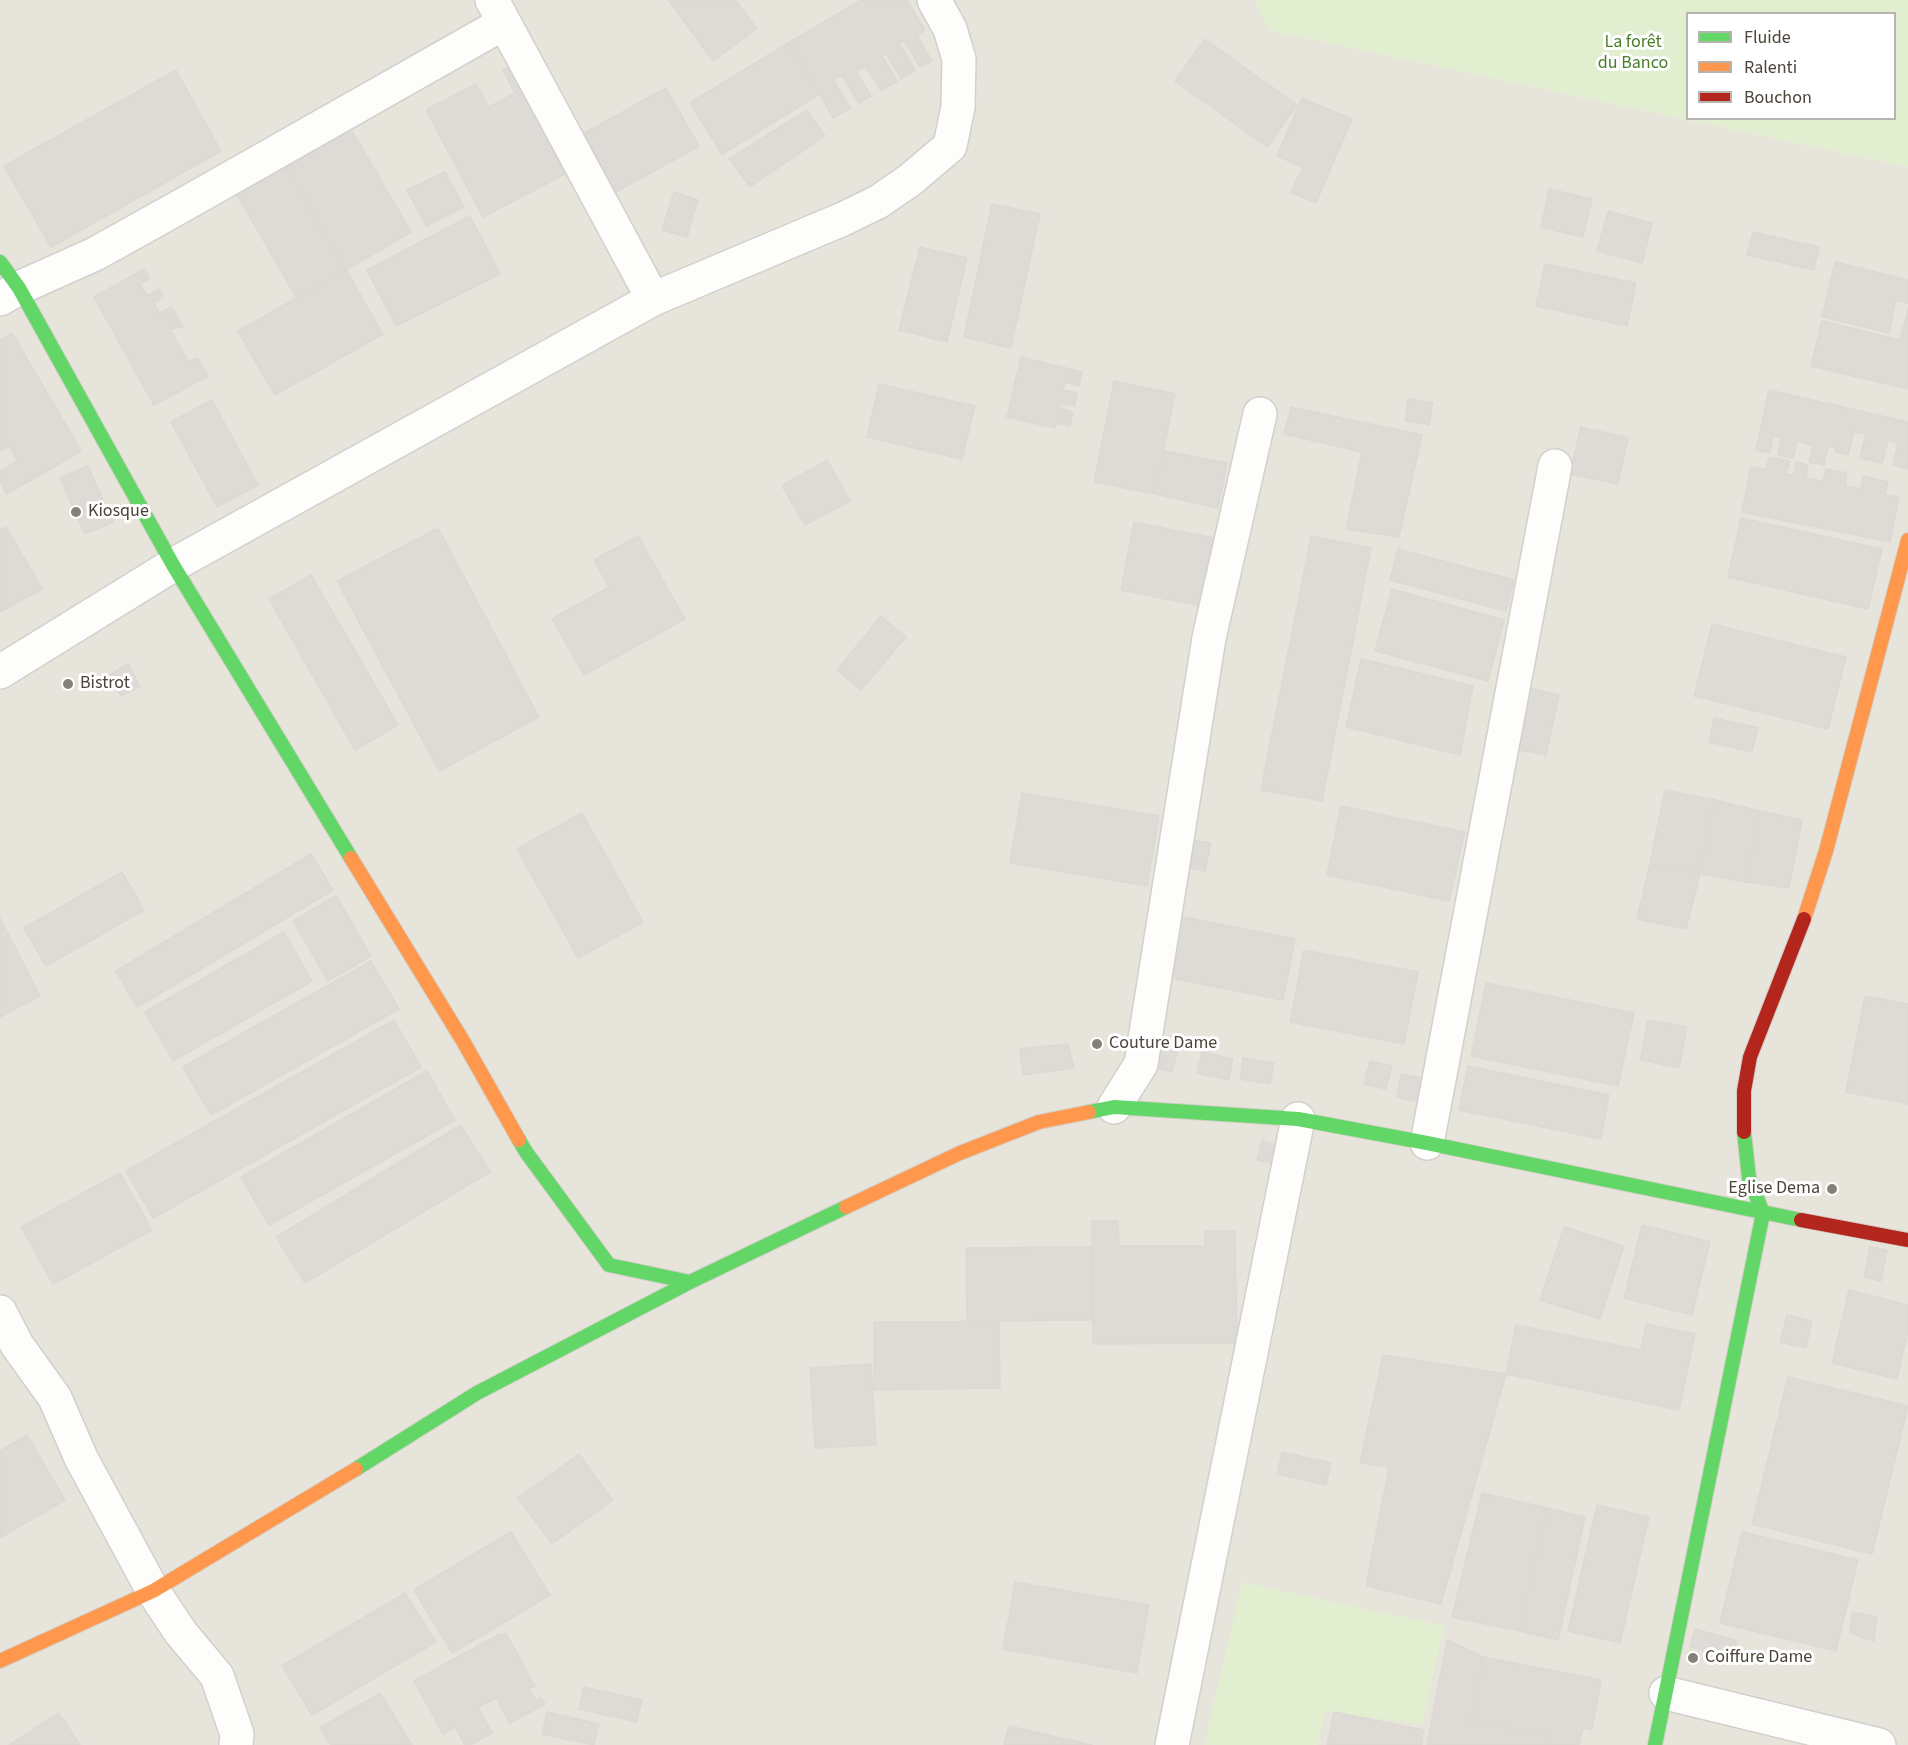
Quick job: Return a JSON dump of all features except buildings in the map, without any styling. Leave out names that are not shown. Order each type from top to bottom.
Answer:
[{"type":"street","points":[[0,672],[173,565],[653,299],[843,219],[878,202],[910,180],[950,146],[958,107],[959,59],[950,28],[934,0]]},
{"type":"street","points":[[653,299],[498,11],[183,206],[95,254],[6,283],[173,565],[464,1041],[526,1152],[609,1265],[690,1282]]},
{"type":"street","points":[[1114,1107],[1141,1064],[1209,638],[1260,414]]},
{"type":"street","points":[[1427,1143],[1555,466]]},
{"type":"street","points":[[1655,1745],[1762,1213],[1749,1178],[1744,1130],[1744,1091],[1750,1057],[1810,903],[1823,862],[1908,540]]},
{"type":"street","points":[[0,1661],[153,1591],[342,1478],[477,1393],[690,1282],[960,1153],[1039,1122],[1114,1107],[1298,1119],[1427,1143],[1762,1213],[1908,1240]]},
{"type":"street","points":[[1172,1745],[1298,1119]]},
{"type":"street","points":[[0,1312],[17,1345],[55,1398],[81,1458],[153,1591],[181,1633],[217,1676],[237,1734],[236,1745]]},
{"type":"street","points":[[1666,1694],[1879,1745]]},
{"type":"shaded area","points":[[0,0],[1255,0],[1269,30],[1908,167],[1908,1745],[0,1745]]},
{"type":"green space","name":"La forêt du Banco","points":[[1255,0],[1908,0],[1908,167],[1688,120],[1896,120],[1896,12],[1686,12],[1686,119],[1268,30]]},
{"type":"green space","points":[[1242,1582],[1444,1626],[1422,1724],[1325,1712],[1318,1745],[1204,1745]]},
{"type":"traffic: fast","points":[[0,262],[19,288],[173,565],[351,858]]},
{"type":"traffic: fast","points":[[1089,1112],[1114,1107],[1298,1119],[1427,1143],[1801,1220]]},
{"type":"traffic: fast","points":[[1655,1745],[1763,1213],[1749,1178],[1744,1132]]},
{"type":"traffic: fast","points":[[519,1140],[609,1265],[690,1282]]},
{"type":"traffic: fast","points":[[356,1469],[477,1393],[690,1282],[846,1207]]},
{"type":"traffic: slow","points":[[1804,919],[1826,851],[1908,540]]},
{"type":"traffic: slow","points":[[351,858],[463,1041],[519,1140]]},
{"type":"traffic: slow","points":[[846,1207],[960,1153],[1039,1122],[1089,1112]]},
{"type":"traffic: slow","points":[[0,1661],[153,1591],[356,1469]]},
{"type":"traffic: jam","points":[[1744,1132],[1744,1091],[1750,1057],[1804,919]]},
{"type":"traffic: jam","points":[[1801,1220],[1908,1240]]},
{"type":"place","name":"Kiosque","points":[[76,512]]},
{"type":"place","name":"Bistrot","points":[[68,684]]},
{"type":"place","name":"Couture Dame","points":[[1097,1044]]},
{"type":"place","name":"Eglise Dema","points":[[1832,1189]]},
{"type":"place","name":"Coiffure Dame","points":[[1693,1658]]}]
